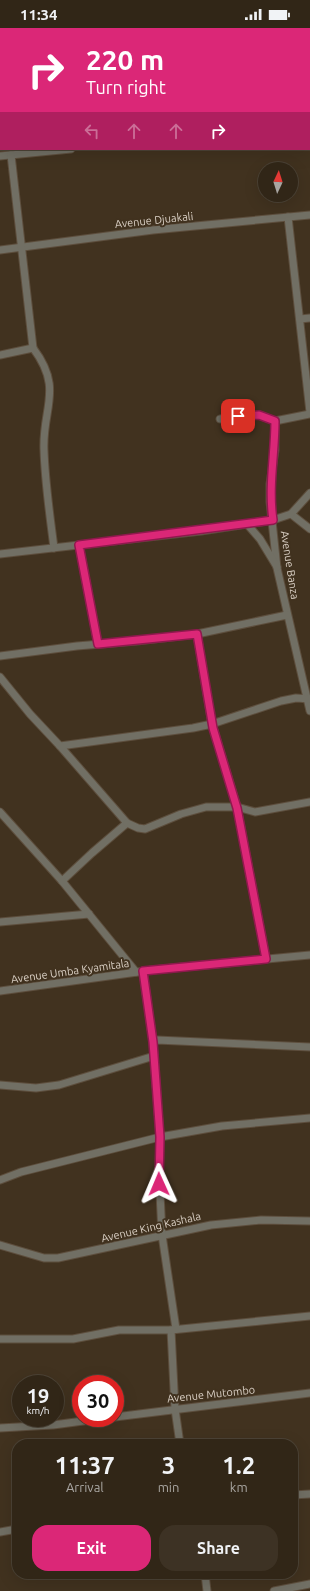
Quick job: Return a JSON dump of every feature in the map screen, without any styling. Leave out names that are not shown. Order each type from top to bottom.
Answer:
[{"type":"street","points":[[0,156],[61,150]]},
{"type":"street","points":[[11,155],[33,348],[44,363],[50,386],[44,448],[54,548]]},
{"type":"street","name":"Avenue Djuakali","points":[[0,250],[153,230],[310,215]]},
{"type":"street","points":[[220,419],[248,414],[259,415],[275,421],[310,413],[288,217]]},
{"type":"street","points":[[300,319],[310,318]]},
{"type":"street","points":[[0,355],[33,348]]},
{"type":"street","name":"Avenue Banza","points":[[275,421],[275,450],[270,484],[277,568],[310,711]]},
{"type":"street","points":[[0,554],[273,520],[291,514],[310,493]]},
{"type":"street","points":[[291,514],[310,529]]},
{"type":"street","points":[[247,524],[260,539],[277,568]]},
{"type":"street","points":[[79,545],[98,644]]},
{"type":"street","points":[[0,656],[197,634],[287,615]]},
{"type":"street","points":[[197,634],[212,724],[237,808],[266,959]]},
{"type":"street","points":[[0,677],[21,704],[127,823],[138,828],[145,829],[181,814],[206,807],[237,808],[255,812],[310,802]]},
{"type":"street","points":[[60,746],[193,728],[212,724],[281,701],[296,698],[308,699]]},
{"type":"street","points":[[0,812],[62,881],[140,972],[153,1042],[160,1137],[159,1171],[162,1236],[174,1330],[175,1409],[179,1439]]},
{"type":"street","points":[[62,881],[127,823]]},
{"type":"street","points":[[0,922],[89,914]]},
{"type":"street","name":"Avenue Umba Kyamitala","points":[[0,991],[140,972],[310,955]]},
{"type":"street","points":[[153,1042],[157,1040],[310,1048]]},
{"type":"street","points":[[0,1085],[36,1088],[59,1085],[154,1056]]},
{"type":"street","points":[[0,1180],[21,1172],[160,1137],[222,1126],[310,1118]]},
{"type":"street","name":"Avenue King Kashala","points":[[0,1245],[44,1258],[58,1258],[77,1256],[211,1225],[254,1220],[310,1221]]},
{"type":"street","points":[[0,1339],[73,1339],[119,1330],[174,1330],[310,1316]]},
{"type":"street","name":"Avenue Mutombo","points":[[124,1416],[310,1393]]},
{"type":"street","points":[[0,1428],[72,1422]]},
{"type":"street","points":[[298,1495],[310,1494]]},
{"type":"street","points":[[0,1532],[12,1530]]},
{"type":"street","points":[[206,1579],[207,1591]]},
{"type":"street","points":[[274,1591],[310,1584]]},
{"type":"route","points":[[159,1184],[160,1137],[152,1045],[153,1042],[143,971],[266,959],[237,808],[223,758],[214,735],[197,634],[98,644],[79,545],[201,531],[273,520],[270,502],[270,484],[275,450],[275,421],[259,415],[248,414],[238,416]]}]
